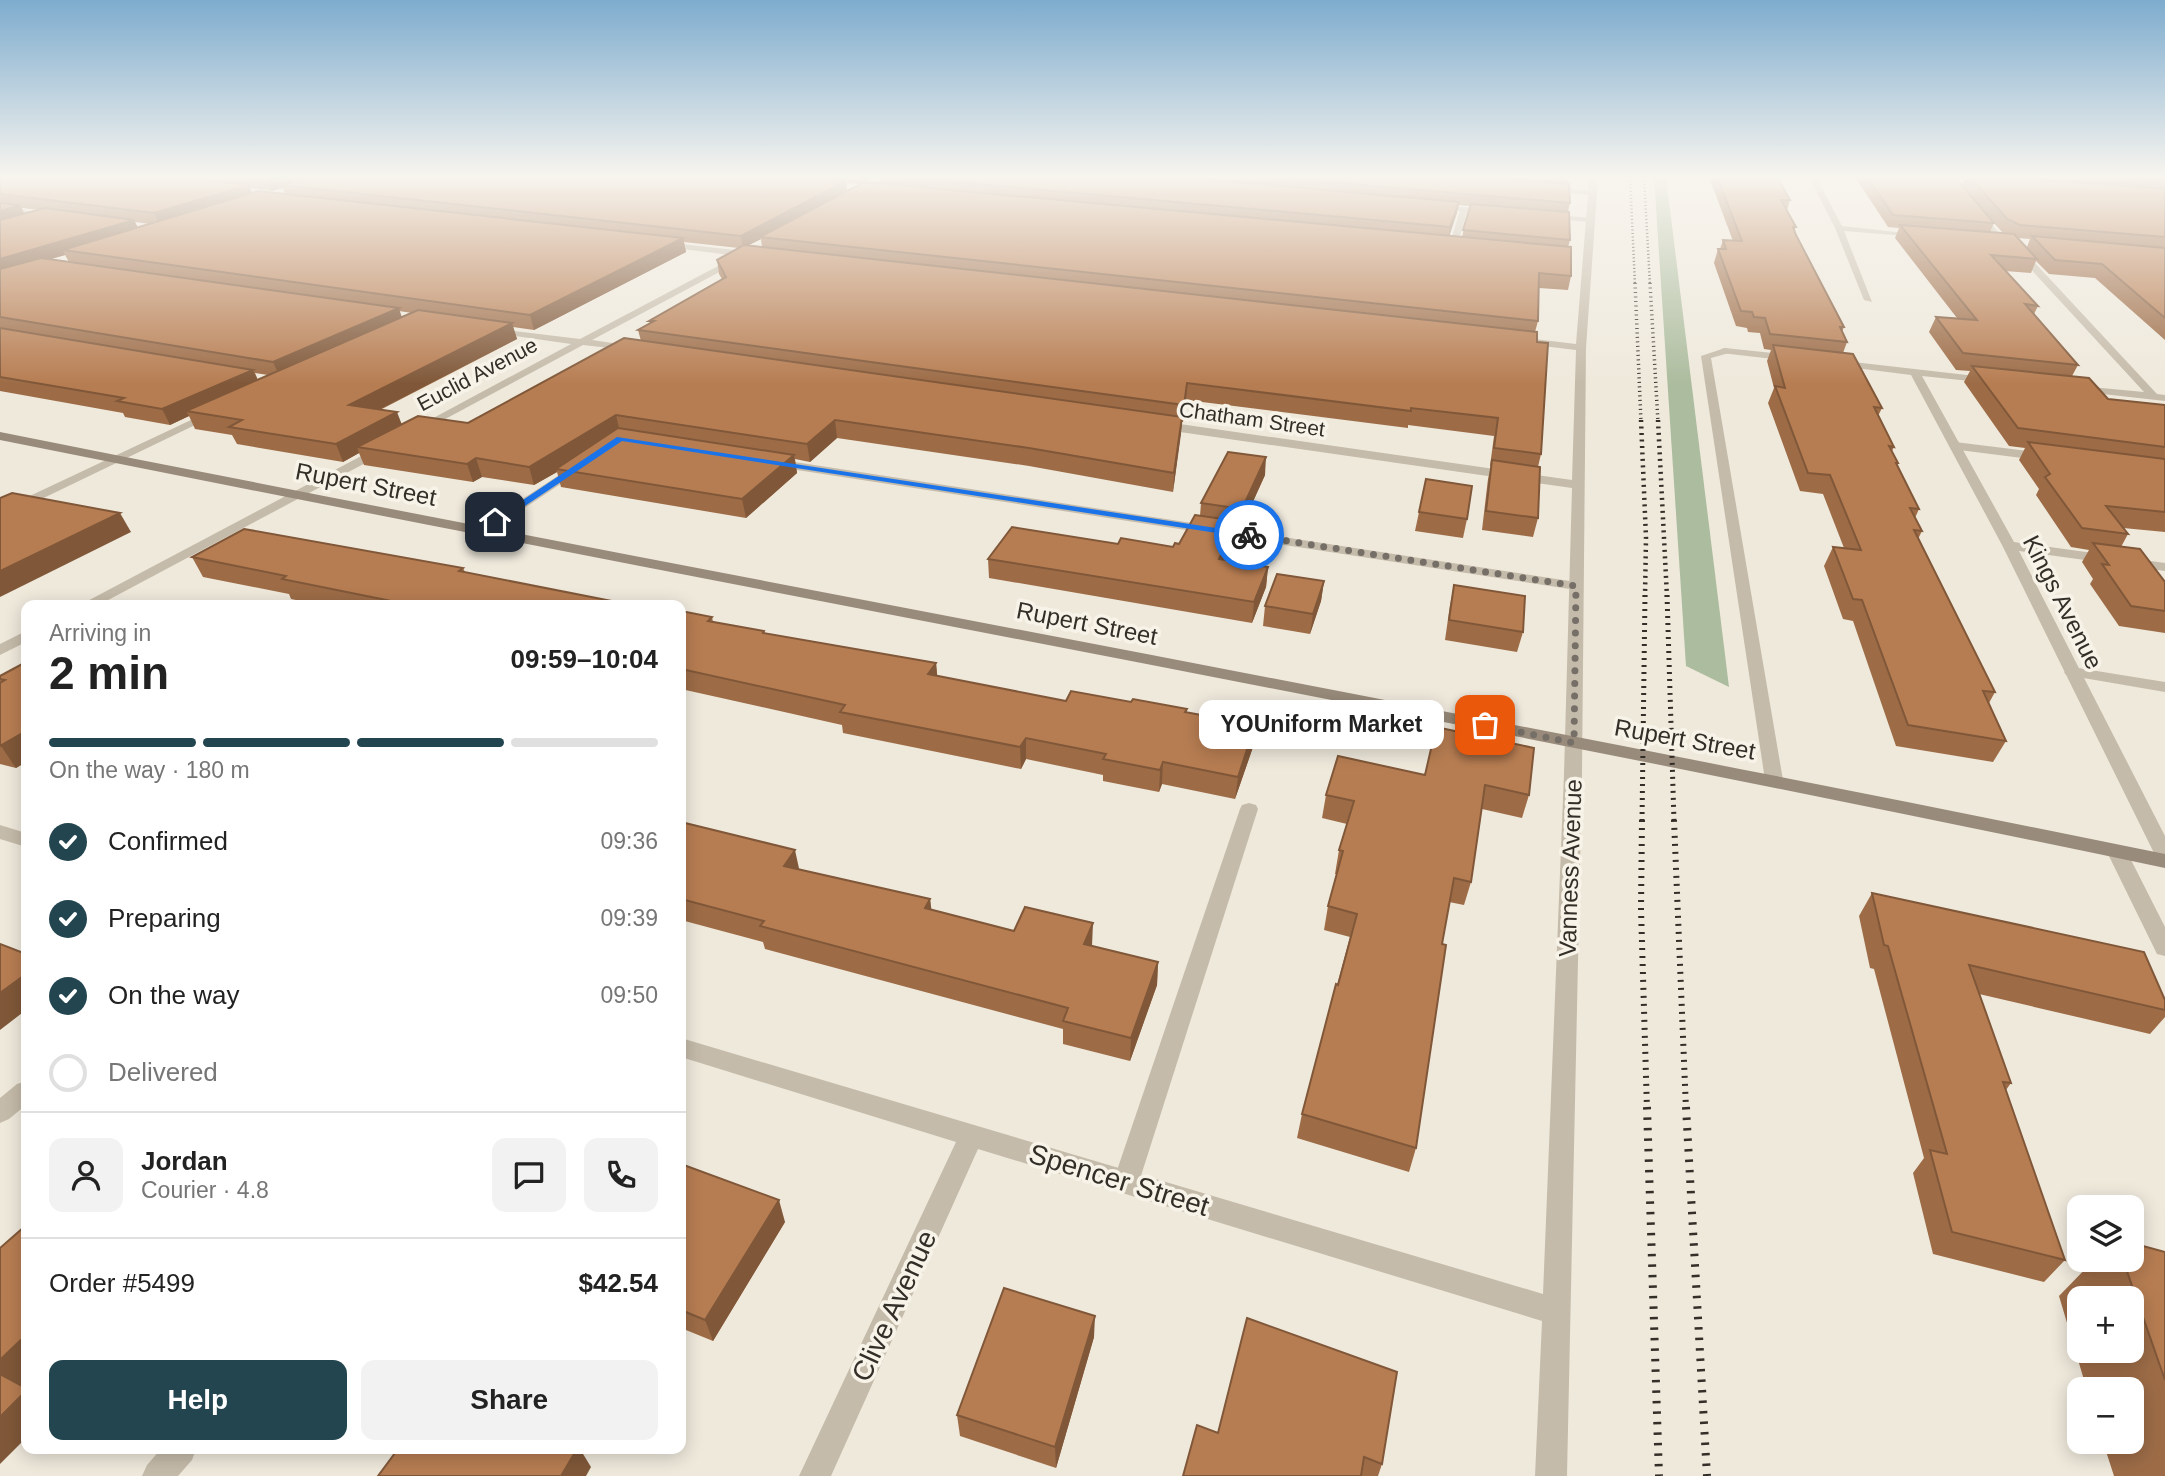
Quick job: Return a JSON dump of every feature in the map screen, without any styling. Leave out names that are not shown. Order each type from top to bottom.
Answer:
[{"type":"street","points":[[677,246],[747,254]]},
{"type":"street","points":[[1453,246],[1466,247]]},
{"type":"street","name":"Vanness Avenue","points":[[1551,1476],[1574,743],[1581,348],[1587,246]]},
{"type":"street","points":[[1846,246],[1869,300]]},
{"type":"street","points":[[2015,246],[2159,397]]},
{"type":"street","name":"Euclid Avenue","points":[[410,434],[747,254],[764,251]]},
{"type":"street","points":[[1574,257],[1586,258]]},
{"type":"street","points":[[478,328],[645,351]]},
{"type":"street","points":[[1519,341],[1581,348]]},
{"type":"street","points":[[1774,780],[1706,356],[1725,351],[1807,360]]},
{"type":"street","points":[[1821,362],[2005,381]]},
{"type":"street","name":"Kings Avenue","points":[[1915,372],[2009,545],[2165,855]]},
{"type":"street","points":[[2073,388],[2159,397]]},
{"type":"street","points":[[0,515],[220,410]]},
{"type":"street","name":"Chatham Street","points":[[1151,424],[1578,485]]},
{"type":"street","name":"Rupert Street","points":[[0,436],[479,532],[1774,780],[2165,861]]},
{"type":"street","name":"Euclid Avenue","points":[[96,600],[398,440]]},
{"type":"street","points":[[1955,446],[2061,459]]},
{"type":"street","points":[[757,460],[1576,586]]},
{"type":"street","points":[[479,532],[587,461]]},
{"type":"street","points":[[2009,545],[2165,566]]},
{"type":"street","points":[[0,650],[21,639]]},
{"type":"street","points":[[2072,671],[2165,687]]},
{"type":"street","points":[[1126,1182],[1249,809]]},
{"type":"street","points":[[0,832],[21,838]]},
{"type":"street","points":[[2118,852],[2165,948]]},
{"type":"street","name":"Spencer Street","points":[[686,1049],[1557,1312]]},
{"type":"street","points":[[0,1112],[21,1095]]},
{"type":"street","name":"Clive Avenue","points":[[815,1476],[972,1135]]},
{"type":"street","points":[[158,1476],[177,1454]]},
{"type":"green space","points":[[1659,246],[1675,246],[1729,687],[1686,666]]},
{"type":"building","points":[[0,246],[45,246],[0,259]]},
{"type":"building","points":[[77,246],[667,246],[530,315],[63,250]]},
{"type":"building","points":[[742,246],[752,246],[1537,332],[1537,342],[1548,343],[1541,454],[1494,448],[1498,418],[1411,408],[1411,411],[1187,383],[1184,405],[638,330],[726,277],[717,260]]},
{"type":"building","points":[[842,246],[1571,247],[1571,276],[1539,273],[1538,321]]},
{"type":"building","points":[[1725,246],[1802,246],[1844,327],[1840,327],[1847,342],[1770,334],[1765,318],[1754,317],[1752,312],[1741,311],[1718,249],[1726,249]]},
{"type":"building","points":[[1917,246],[2025,246],[2037,259],[1991,255],[2038,306],[2025,304],[2078,365],[1963,353],[1936,317],[1977,320]]},
{"type":"building","points":[[2041,246],[2165,248],[2165,318],[2102,264],[2055,260]]},
{"type":"building","points":[[41,258],[399,308],[273,362],[0,317],[0,269]]},
{"type":"building","points":[[418,310],[512,323],[349,405],[397,412],[336,444],[229,427],[242,420],[186,411]]},
{"type":"building","points":[[0,328],[253,370],[162,409],[117,401],[124,398],[0,377]]},
{"type":"building","points":[[624,338],[1182,417],[1174,473],[1029,448],[835,420],[807,444],[616,415],[529,467],[476,458],[467,464],[357,447],[418,416],[468,423]]},
{"type":"building","points":[[1773,345],[1853,354],[1882,408],[1874,407],[1894,447],[1889,446],[1896,463],[1919,509],[1910,508],[1922,531],[1914,530],[1995,692],[1983,691],[2006,741],[1908,725],[1862,600],[1853,599],[1833,547],[1861,550],[1830,475],[1808,473],[1775,386],[1785,388]]},
{"type":"building","points":[[1972,366],[2089,378],[2108,399],[2165,405],[2165,447],[2018,428]]},
{"type":"building","points":[[618,428],[794,455],[742,499],[556,469]]},
{"type":"building","points":[[2028,442],[2165,459],[2165,512],[2106,506],[2128,534],[2082,528],[2045,477],[2050,474]]},
{"type":"building","points":[[1228,452],[1266,457],[1242,509],[1201,503]]},
{"type":"building","points":[[1492,460],[1540,467],[1538,518],[1486,511]]},
{"type":"building","points":[[1426,479],[1472,486],[1467,519],[1419,512]]},
{"type":"building","points":[[12,493],[120,513],[0,571],[0,498]]},
{"type":"building","points":[[1195,515],[1237,521],[1219,559],[1268,567],[1254,602],[988,559],[1012,527],[1118,544],[1121,538],[1173,547],[1175,543],[1179,544]]},
{"type":"building","points":[[244,529],[463,568],[459,571],[606,600],[386,600],[192,557]]},
{"type":"building","points":[[2093,543],[2140,549],[2165,582],[2165,611],[2131,606],[2102,564],[2109,565]]},
{"type":"building","points":[[1277,574],[1324,581],[1313,614],[1265,606]]},
{"type":"building","points":[[1454,585],[1525,596],[1523,632],[1449,620]]},
{"type":"building","points":[[686,612],[712,617],[708,621],[764,631],[763,633],[936,663],[928,674],[1066,701],[1071,691],[1131,702],[1133,699],[1255,725],[1238,777],[1163,762],[1160,770],[1103,759],[1106,754],[1026,738],[1020,747],[840,712],[845,705],[686,670]]},
{"type":"building","points":[[21,665],[21,734],[0,746],[0,683],[5,680],[0,679],[0,676]]},
{"type":"building","points":[[1436,727],[1534,748],[1529,795],[1485,785],[1471,882],[1454,878],[1442,944],[1446,945],[1416,1148],[1302,1114],[1357,914],[1328,906],[1343,851],[1339,850],[1354,801],[1326,795],[1338,756],[1425,775]]},
{"type":"building","points":[[686,823],[795,850],[784,866],[930,899],[925,908],[1014,931],[1025,907],[1093,923],[1084,944],[1158,962],[1131,1038],[1063,1021],[1068,1008],[760,926],[764,921],[686,900]]},
{"type":"building","points":[[1872,893],[2144,952],[2165,1000],[2165,1010],[1969,965],[2011,1083],[2003,1082],[2065,1260],[1952,1232],[1930,1150],[1947,1154],[1888,946],[1884,945]]},
{"type":"building","points":[[0,944],[21,952],[21,978],[0,993]]},
{"type":"building","points":[[686,1166],[779,1200],[705,1320],[686,1312]]},
{"type":"building","points":[[21,1230],[21,1340],[0,1360],[0,1248]]},
{"type":"building","points":[[2144,1246],[2165,1252],[2165,1380],[2144,1320],[2144,1286],[2132,1286],[2127,1272],[2144,1272]]},
{"type":"building","points":[[1004,1288],[1095,1316],[1055,1447],[957,1415]]},
{"type":"building","points":[[1247,1318],[1397,1372],[1382,1464],[1364,1457],[1361,1476],[1183,1476],[1197,1425],[1218,1433]]},
{"type":"building","points":[[0,1374],[21,1385],[21,1396],[0,1417]]},
{"type":"building","points":[[394,1454],[574,1454],[561,1476],[378,1476]]},
{"type":"railway","points":[[1633,246],[1635,285]]},
{"type":"railway","points":[[1648,246],[1650,285]]},
{"type":"railway","points":[[1635,283],[1641,422]]},
{"type":"railway","points":[[1650,283],[1658,422]]},
{"type":"railway","points":[[1641,420],[1646,538],[1645,597]]},
{"type":"railway","points":[[1658,420],[1667,597]]},
{"type":"railway","points":[[1642,821],[1645,595]]},
{"type":"railway","points":[[1667,595],[1674,821]]},
{"type":"railway","points":[[1642,820],[1641,909],[1647,1109]]},
{"type":"railway","points":[[1674,820],[1686,1109]]},
{"type":"railway","points":[[1647,1107],[1659,1476]]},
{"type":"railway","points":[[1686,1107],[1707,1476]]},
{"type":"way so far","points":[[1249,535],[1576,586],[1574,743],[1485,725]]},
{"type":"place","name":"YOUniform Market","points":[[1485,725]]},
{"type":"route","points":[[495,522],[620,439],[1249,535]]}]
